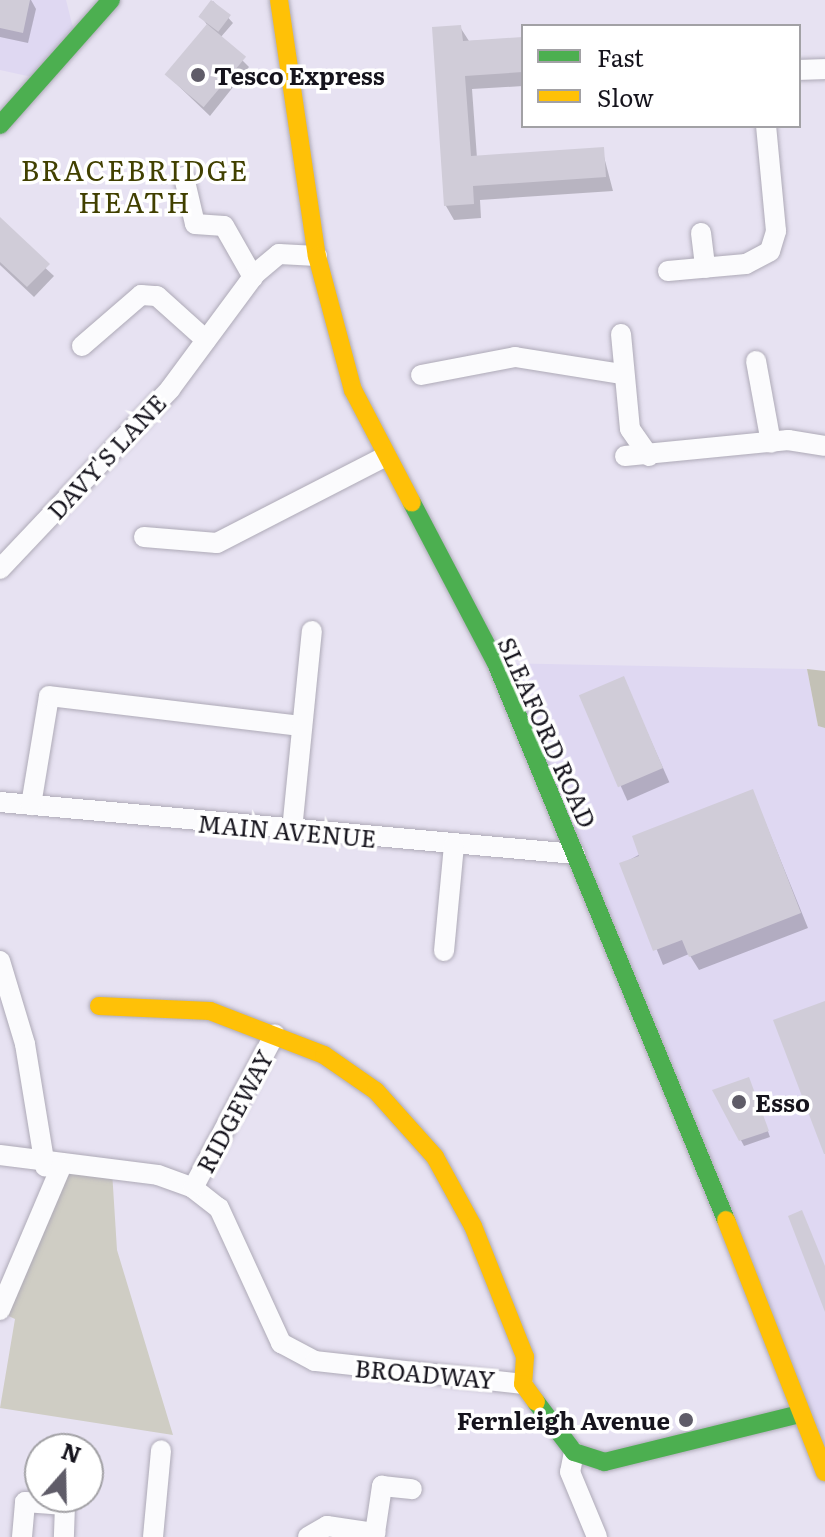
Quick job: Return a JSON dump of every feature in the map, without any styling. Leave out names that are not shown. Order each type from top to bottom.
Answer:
[{"type":"main road","points":[[0,125],[111,0]]},
{"type":"main road","name":"SLEAFORD ROAD","points":[[279,0],[317,256],[335,338],[386,456],[496,663],[657,1043],[799,1414],[825,1472]]},
{"type":"main road","points":[[99,1006],[210,1011],[275,1034],[376,1091],[435,1157],[473,1226],[525,1357],[523,1384],[574,1452],[604,1462],[799,1414]]},
{"type":"street","points":[[801,70],[825,69]]},
{"type":"street","points":[[668,271],[746,264],[770,251],[776,231],[766,128]]},
{"type":"street","points":[[184,177],[195,224],[224,226],[253,277]]},
{"type":"street","points":[[701,233],[705,268]]},
{"type":"street","name":"DAVY'S LANE","points":[[0,569],[170,389],[253,277],[279,254],[317,256]]},
{"type":"street","points":[[82,346],[141,295],[157,296],[206,340]]},
{"type":"street","points":[[621,334],[621,374],[630,429],[649,456]]},
{"type":"street","points":[[421,375],[515,357],[621,374]]},
{"type":"street","points":[[756,361],[771,443]]},
{"type":"street","points":[[625,456],[771,443],[825,446]]},
{"type":"street","points":[[144,537],[217,543],[386,456]]},
{"type":"street","points":[[292,830],[299,726],[312,631]]},
{"type":"street","points":[[31,805],[49,696],[299,726]]},
{"type":"street","name":"MAIN AVENUE","points":[[0,802],[575,854]]},
{"type":"street","points":[[444,951],[454,845]]},
{"type":"street","points":[[0,961],[25,1044],[53,1166],[0,1310]]},
{"type":"street","name":"RIDGEWAY","points":[[193,1188],[275,1034]]},
{"type":"street","name":"BROADWAY","points":[[0,1155],[53,1166],[158,1175],[193,1188],[219,1208],[281,1343],[315,1361],[523,1384]]},
{"type":"street","points":[[153,1537],[161,1450]]},
{"type":"street","points":[[574,1452],[570,1472],[597,1537]]},
{"type":"street","points":[[308,1537],[327,1526],[375,1535],[382,1486],[412,1489]]},
{"type":"street","points":[[22,1537],[25,1502],[65,1505],[64,1537]]},
{"type":"shaded area","points":[[0,0],[66,0],[76,40],[41,79],[0,70]]},
{"type":"shaded area","points":[[496,663],[807,669],[818,726],[825,728],[825,1472]]},
{"type":"shaded area","points":[[807,669],[825,671],[825,728],[818,726]]},
{"type":"shaded area","points":[[61,1167],[112,1171],[117,1250],[173,1435],[0,1408],[15,1319],[0,1312]]},
{"type":"building","points":[[0,0],[30,0],[23,33],[0,28]]},
{"type":"building","points":[[211,0],[231,15],[218,32],[198,17]]},
{"type":"building","name":"Tesco Express","points":[[207,24],[246,57],[204,107],[165,75]]},
{"type":"building","points":[[461,25],[463,41],[521,37],[521,72],[465,76],[471,156],[604,147],[606,177],[473,186],[474,204],[444,206],[432,27]]},
{"type":"building","points":[[0,217],[50,264],[27,287],[0,262]]},
{"type":"building","points":[[624,676],[663,768],[618,787],[579,695]]},
{"type":"building","points":[[753,789],[801,913],[689,957],[682,940],[653,951],[619,863],[639,856],[632,836]]},
{"type":"building","points":[[825,1001],[825,1154],[824,1154],[773,1020]]},
{"type":"building","points":[[749,1077],[769,1131],[739,1141],[712,1090]]},
{"type":"building","points":[[802,1210],[825,1266],[825,1312],[788,1216]]},
{"type":"traffic: fast","points":[[0,125],[111,0]]},
{"type":"traffic: fast","points":[[412,503],[496,663],[726,1220]]},
{"type":"traffic: fast","points":[[536,1402],[574,1452],[604,1462],[799,1414]]},
{"type":"traffic: slow","points":[[279,0],[317,256],[353,390],[412,503]]},
{"type":"traffic: slow","points":[[99,1006],[210,1011],[324,1055],[376,1091],[435,1157],[473,1226],[525,1357],[523,1384],[536,1402]]},
{"type":"traffic: slow","points":[[726,1220],[825,1472]]},
{"type":"place","name":"Tesco Express","points":[[198,75]]},
{"type":"place","name":"Esso","points":[[739,1102]]},
{"type":"place","name":"Fernleigh Avenue","points":[[686,1420]]},
{"type":"district","name":"BRACEBRIDGE HEATH","points":[[135,185]]}]
